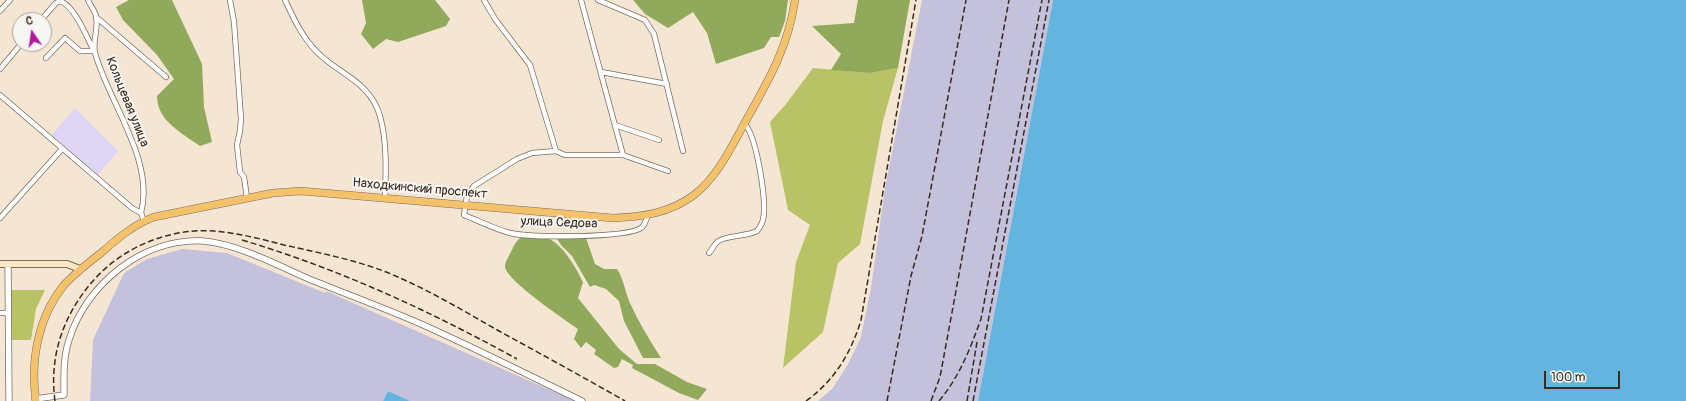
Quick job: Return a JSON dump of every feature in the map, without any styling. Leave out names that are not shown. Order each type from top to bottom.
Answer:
[{"type":"main road","name":"Находкинский проспект","points":[[36,400],[34,362],[40,332],[57,295],[80,269],[124,234],[144,221],[169,213],[273,193],[301,191],[598,217],[627,218],[648,215],[675,206],[695,194],[704,186],[721,164],[778,62],[788,35],[795,0]]},
{"type":"main road","points":[[0,264],[67,264],[80,269]]},
{"type":"street","points":[[0,11],[10,0]]},
{"type":"street","name":"Кольцевая улица","points":[[88,0],[96,17],[94,51],[136,153],[142,173],[144,199],[141,213],[144,221]]},
{"type":"street","points":[[230,0],[234,22],[238,80],[240,131],[237,145],[240,172],[244,177],[247,198]]},
{"type":"street","points":[[285,0],[296,25],[305,39],[317,53],[355,79],[369,94],[380,115],[386,165],[385,198]]},
{"type":"street","points":[[484,0],[495,19],[530,65],[556,151]]},
{"type":"street","points":[[581,0],[623,155]]},
{"type":"street","points":[[598,0],[645,20],[654,34],[683,151]]},
{"type":"street","points":[[46,58],[65,38],[80,51],[94,51],[71,8],[64,2],[60,1],[56,3],[48,12]]},
{"type":"street","points":[[96,17],[166,77]]},
{"type":"street","points":[[0,69],[14,52]]},
{"type":"street","points":[[601,72],[667,84]]},
{"type":"street","points":[[0,95],[132,208],[141,213]]},
{"type":"street","points":[[710,253],[717,242],[758,231],[763,219],[760,175],[757,158],[750,131],[744,123]]},
{"type":"street","points":[[615,125],[659,140]]},
{"type":"street","points":[[0,218],[62,149]]},
{"type":"street","points":[[466,205],[467,196],[474,186],[517,159],[532,153],[556,151],[565,155],[623,155],[668,171]]},
{"type":"street","name":"улица Седова","points":[[466,205],[464,215],[511,233],[598,236],[629,233],[643,227],[648,215]]},
{"type":"street","points":[[66,401],[64,395],[65,360],[69,338],[83,309],[102,284],[128,262],[157,247],[179,242],[202,241],[237,249],[420,324],[582,401]]},
{"type":"street","points":[[8,264],[9,401]]},
{"type":"street","points":[[0,313],[9,313]]},
{"type":"street","points":[[36,400],[64,395]]},
{"type":"shaded area","points":[[922,0],[1053,0],[978,401],[818,401],[833,388],[848,364],[861,337],[871,288],[885,188]]},
{"type":"shaded area","points":[[75,108],[118,151],[98,175],[52,135]]},
{"type":"shaded area","points":[[182,249],[227,253],[325,293],[326,291],[575,401],[410,401],[388,391],[383,401],[90,401],[93,340],[124,273],[147,259]]},
{"type":"green space","points":[[129,0],[172,0],[202,64],[204,107],[212,142],[200,146],[172,126],[161,113],[157,96],[174,79],[157,55],[123,20],[116,7]]},
{"type":"green space","points":[[362,0],[435,0],[450,19],[446,26],[398,42],[386,39],[373,49],[361,34],[366,23]]},
{"type":"green space","points":[[633,0],[788,0],[785,21],[779,37],[771,37],[764,48],[716,64],[707,33],[693,12],[668,28],[645,14]]},
{"type":"green space","points":[[858,0],[910,0],[898,68],[870,73],[831,70],[841,54],[812,26],[854,23]]},
{"type":"green space","points":[[813,68],[870,73],[898,68],[883,121],[860,244],[838,263],[823,332],[783,368],[796,262],[810,225],[788,210],[770,122],[786,104]]},
{"type":"green space","points":[[524,236],[547,238],[553,241],[564,251],[583,282],[578,298],[619,349],[637,364],[655,364],[687,382],[707,389],[698,400],[679,393],[632,368],[633,365],[622,359],[618,367],[614,368],[594,354],[596,350],[586,342],[581,348],[574,339],[578,329],[537,300],[508,273],[505,267],[506,261],[516,242]]},
{"type":"green space","points":[[556,237],[586,238],[595,264],[604,269],[617,269],[621,276],[632,308],[661,358],[643,358],[624,321],[619,301],[606,289],[594,285],[590,287],[572,256],[561,245]]},
{"type":"green space","points":[[10,290],[45,290],[36,309],[31,340],[12,340]]},
{"type":"water","points":[[1053,0],[1686,0],[1686,401],[978,401]]},
{"type":"water","points":[[388,391],[410,401],[383,401]]},
{"type":"railway","points":[[806,401],[834,375],[841,365],[852,344],[861,320],[916,0]]},
{"type":"railway","points":[[887,401],[911,276],[922,236],[966,0]]},
{"type":"railway","points":[[931,401],[940,377],[1009,0]]},
{"type":"railway","points":[[939,401],[959,372],[981,319],[1042,0]]},
{"type":"railway","points":[[973,401],[1049,0]]},
{"type":"railway","points":[[55,401],[54,368],[60,337],[73,309],[92,282],[117,259],[147,242],[180,233],[197,231],[214,231],[249,236],[352,261],[391,274],[446,301],[625,401]]},
{"type":"railway","points":[[242,240],[278,251],[348,277],[416,307],[517,359]]},
{"type":"railway","points":[[967,401],[977,342]]}]
